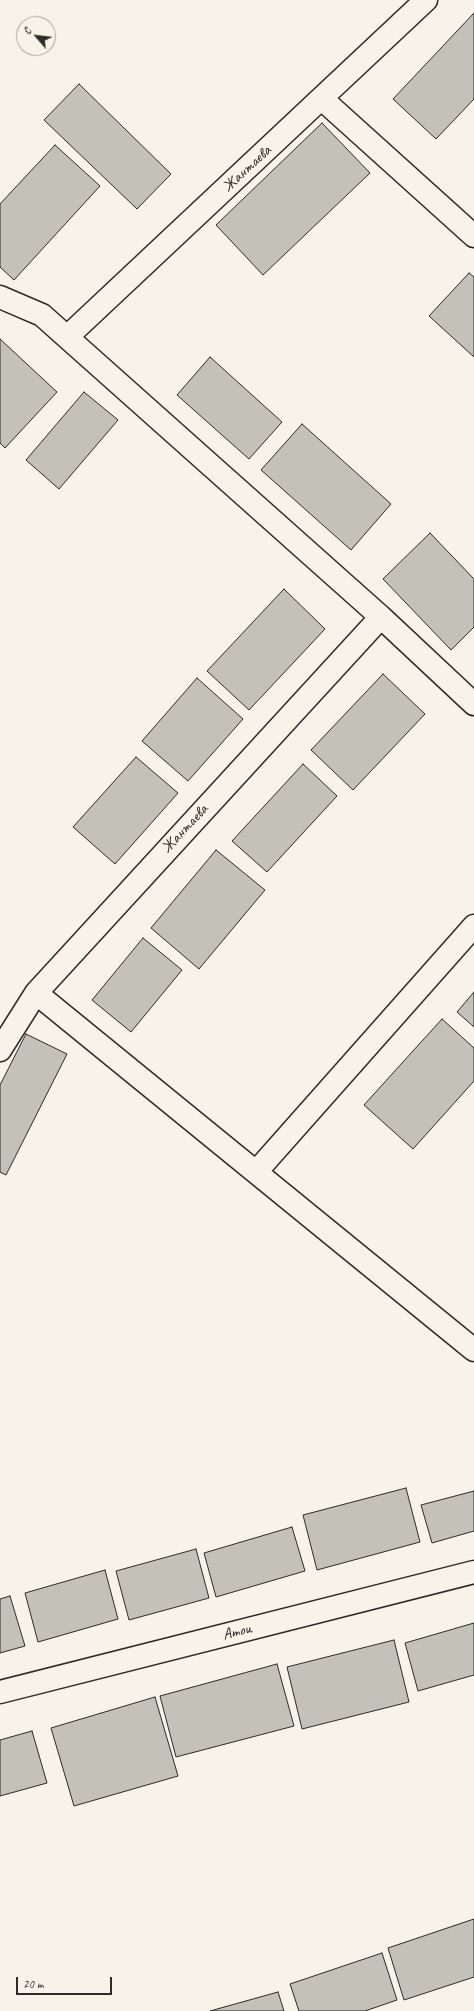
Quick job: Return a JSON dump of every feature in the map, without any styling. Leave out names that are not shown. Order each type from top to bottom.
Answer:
[{"type":"street","name":"Жантаева","points":[[67,337],[426,0]]},
{"type":"street","points":[[322,99],[474,236]]},
{"type":"street","points":[[0,297],[42,315],[381,617],[474,704]]},
{"type":"street","name":"Жантаева","points":[[0,1050],[36,993],[381,617]]},
{"type":"street","points":[[256,1172],[474,926]]},
{"type":"street","points":[[36,993],[474,1350]]},
{"type":"street","name":"Атои","points":[[0,1692],[474,1572]]},
{"type":"building","points":[[474,13],[474,99],[436,139],[393,99]]},
{"type":"building","points":[[79,84],[171,174],[137,209],[44,120]]},
{"type":"building","points":[[322,123],[370,173],[263,275],[216,225]]},
{"type":"building","points":[[55,145],[100,186],[14,280],[0,267],[0,204]]},
{"type":"building","points":[[469,273],[474,277],[474,357],[429,316]]},
{"type":"building","points":[[0,339],[57,392],[5,448],[0,443]]},
{"type":"building","points":[[210,357],[282,422],[249,459],[177,395]]},
{"type":"building","points":[[84,392],[118,420],[59,489],[26,460]]},
{"type":"building","points":[[302,424],[391,504],[351,550],[261,470]]},
{"type":"building","points":[[430,533],[474,579],[474,627],[451,650],[383,579]]},
{"type":"building","points":[[284,589],[325,629],[249,710],[207,671]]},
{"type":"building","points":[[383,674],[425,714],[353,790],[311,750]]},
{"type":"building","points":[[197,678],[243,719],[188,781],[142,741]]},
{"type":"building","points":[[136,757],[178,793],[115,864],[73,827]]},
{"type":"building","points":[[303,764],[337,796],[267,872],[232,841]]},
{"type":"building","points":[[216,850],[265,890],[199,969],[151,928]]},
{"type":"building","points":[[143,938],[182,970],[131,1032],[92,1000]]},
{"type":"building","points":[[474,992],[474,1027],[457,1012]]},
{"type":"building","points":[[442,1019],[474,1048],[474,1081],[413,1149],[364,1105]]},
{"type":"building","points":[[26,1034],[67,1054],[6,1175],[0,1172],[0,1085]]},
{"type":"building","points":[[406,1488],[420,1542],[317,1570],[303,1515]]},
{"type":"building","points":[[474,1491],[474,1531],[432,1543],[421,1505]]},
{"type":"building","points":[[292,1527],[305,1571],[216,1597],[204,1553]]},
{"type":"building","points":[[196,1549],[209,1598],[129,1620],[116,1571]]},
{"type":"building","points":[[105,1570],[118,1619],[38,1642],[25,1593]]},
{"type":"building","points":[[10,1596],[25,1646],[0,1653],[0,1599]]},
{"type":"building","points":[[474,1623],[474,1675],[418,1691],[405,1643]]},
{"type":"building","points":[[394,1640],[409,1702],[302,1729],[287,1667]]},
{"type":"building","points":[[277,1664],[294,1726],[176,1757],[160,1696]]},
{"type":"building","points":[[155,1697],[178,1776],[74,1806],[51,1728]]},
{"type":"building","points":[[32,1731],[47,1783],[0,1796],[0,1740]]},
{"type":"building","points":[[474,1919],[474,1977],[404,2000],[388,1948]]},
{"type":"building","points":[[382,1953],[397,2000],[365,2011],[299,2011],[290,1984]]},
{"type":"building","points":[[278,1992],[284,2011],[210,2011]]}]
